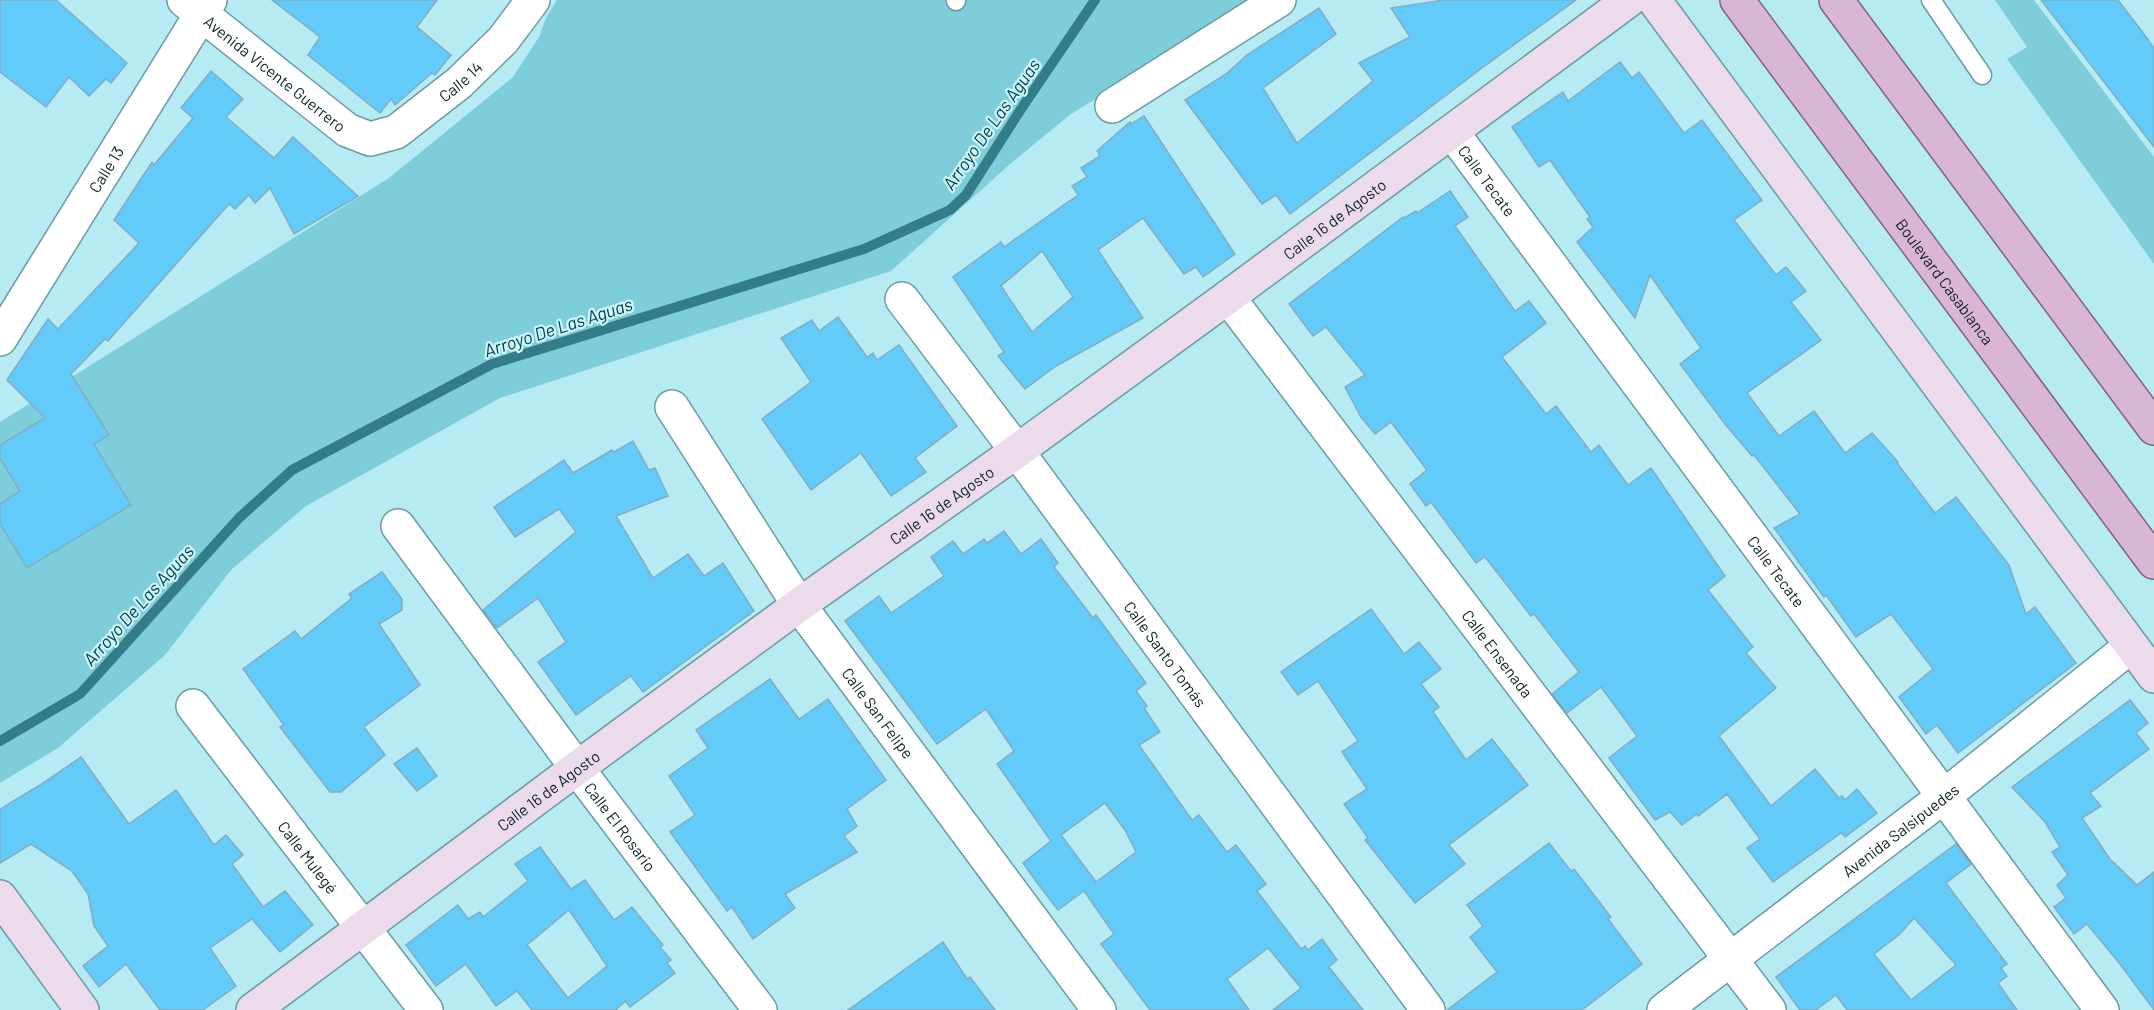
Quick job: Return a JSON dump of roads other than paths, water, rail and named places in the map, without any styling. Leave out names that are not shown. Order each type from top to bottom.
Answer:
[{"type":"main road","name":"Boulevard Casablanca","points":[[1737,0],[2154,562]]},
{"type":"main road","points":[[1836,0],[2154,428]]},
{"type":"street","name":"Calle 14","points":[[370,139],[396,132],[459,83],[503,40],[533,0]]},
{"type":"street","points":[[1112,106],[1279,0]]},
{"type":"street","name":"Calle 16 de Agosto","points":[[254,1010],[577,768],[799,605],[1017,451],[1629,0]]},
{"type":"street","points":[[1654,0],[2154,676]]},
{"type":"street","name":"Avenida Vicente Guerrero","points":[[198,5],[347,130],[370,139]]},
{"type":"street","name":"Calle 13","points":[[0,339],[198,5]]},
{"type":"street","name":"Calle Tecate","points":[[1452,132],[2102,1010]]},
{"type":"street","name":"Calle Ensenada","points":[[1227,297],[1769,1010]]},
{"type":"street","name":"Calle Santo Tomás","points":[[902,298],[1428,1010]]},
{"type":"street","name":"Calle San Felipe","points":[[672,407],[799,605],[1099,1010]]},
{"type":"street","name":"Calle El Rosario","points":[[398,526],[760,1010]]},
{"type":"street","name":"Avenida Salsipuedes","points":[[1664,1010],[1943,797],[2131,646]]},
{"type":"street","name":"Calle Mulegé","points":[[193,706],[426,1010]]},
{"type":"street","points":[[0,897],[82,1010]]},
{"type":"lane","points":[[1931,0],[1982,75]]},
{"type":"waterway","name":"Arroyo De Las Aguas","points":[[0,741],[80,694],[239,518],[292,470],[492,364],[864,249],[950,210],[966,195],[1095,0]]}]
